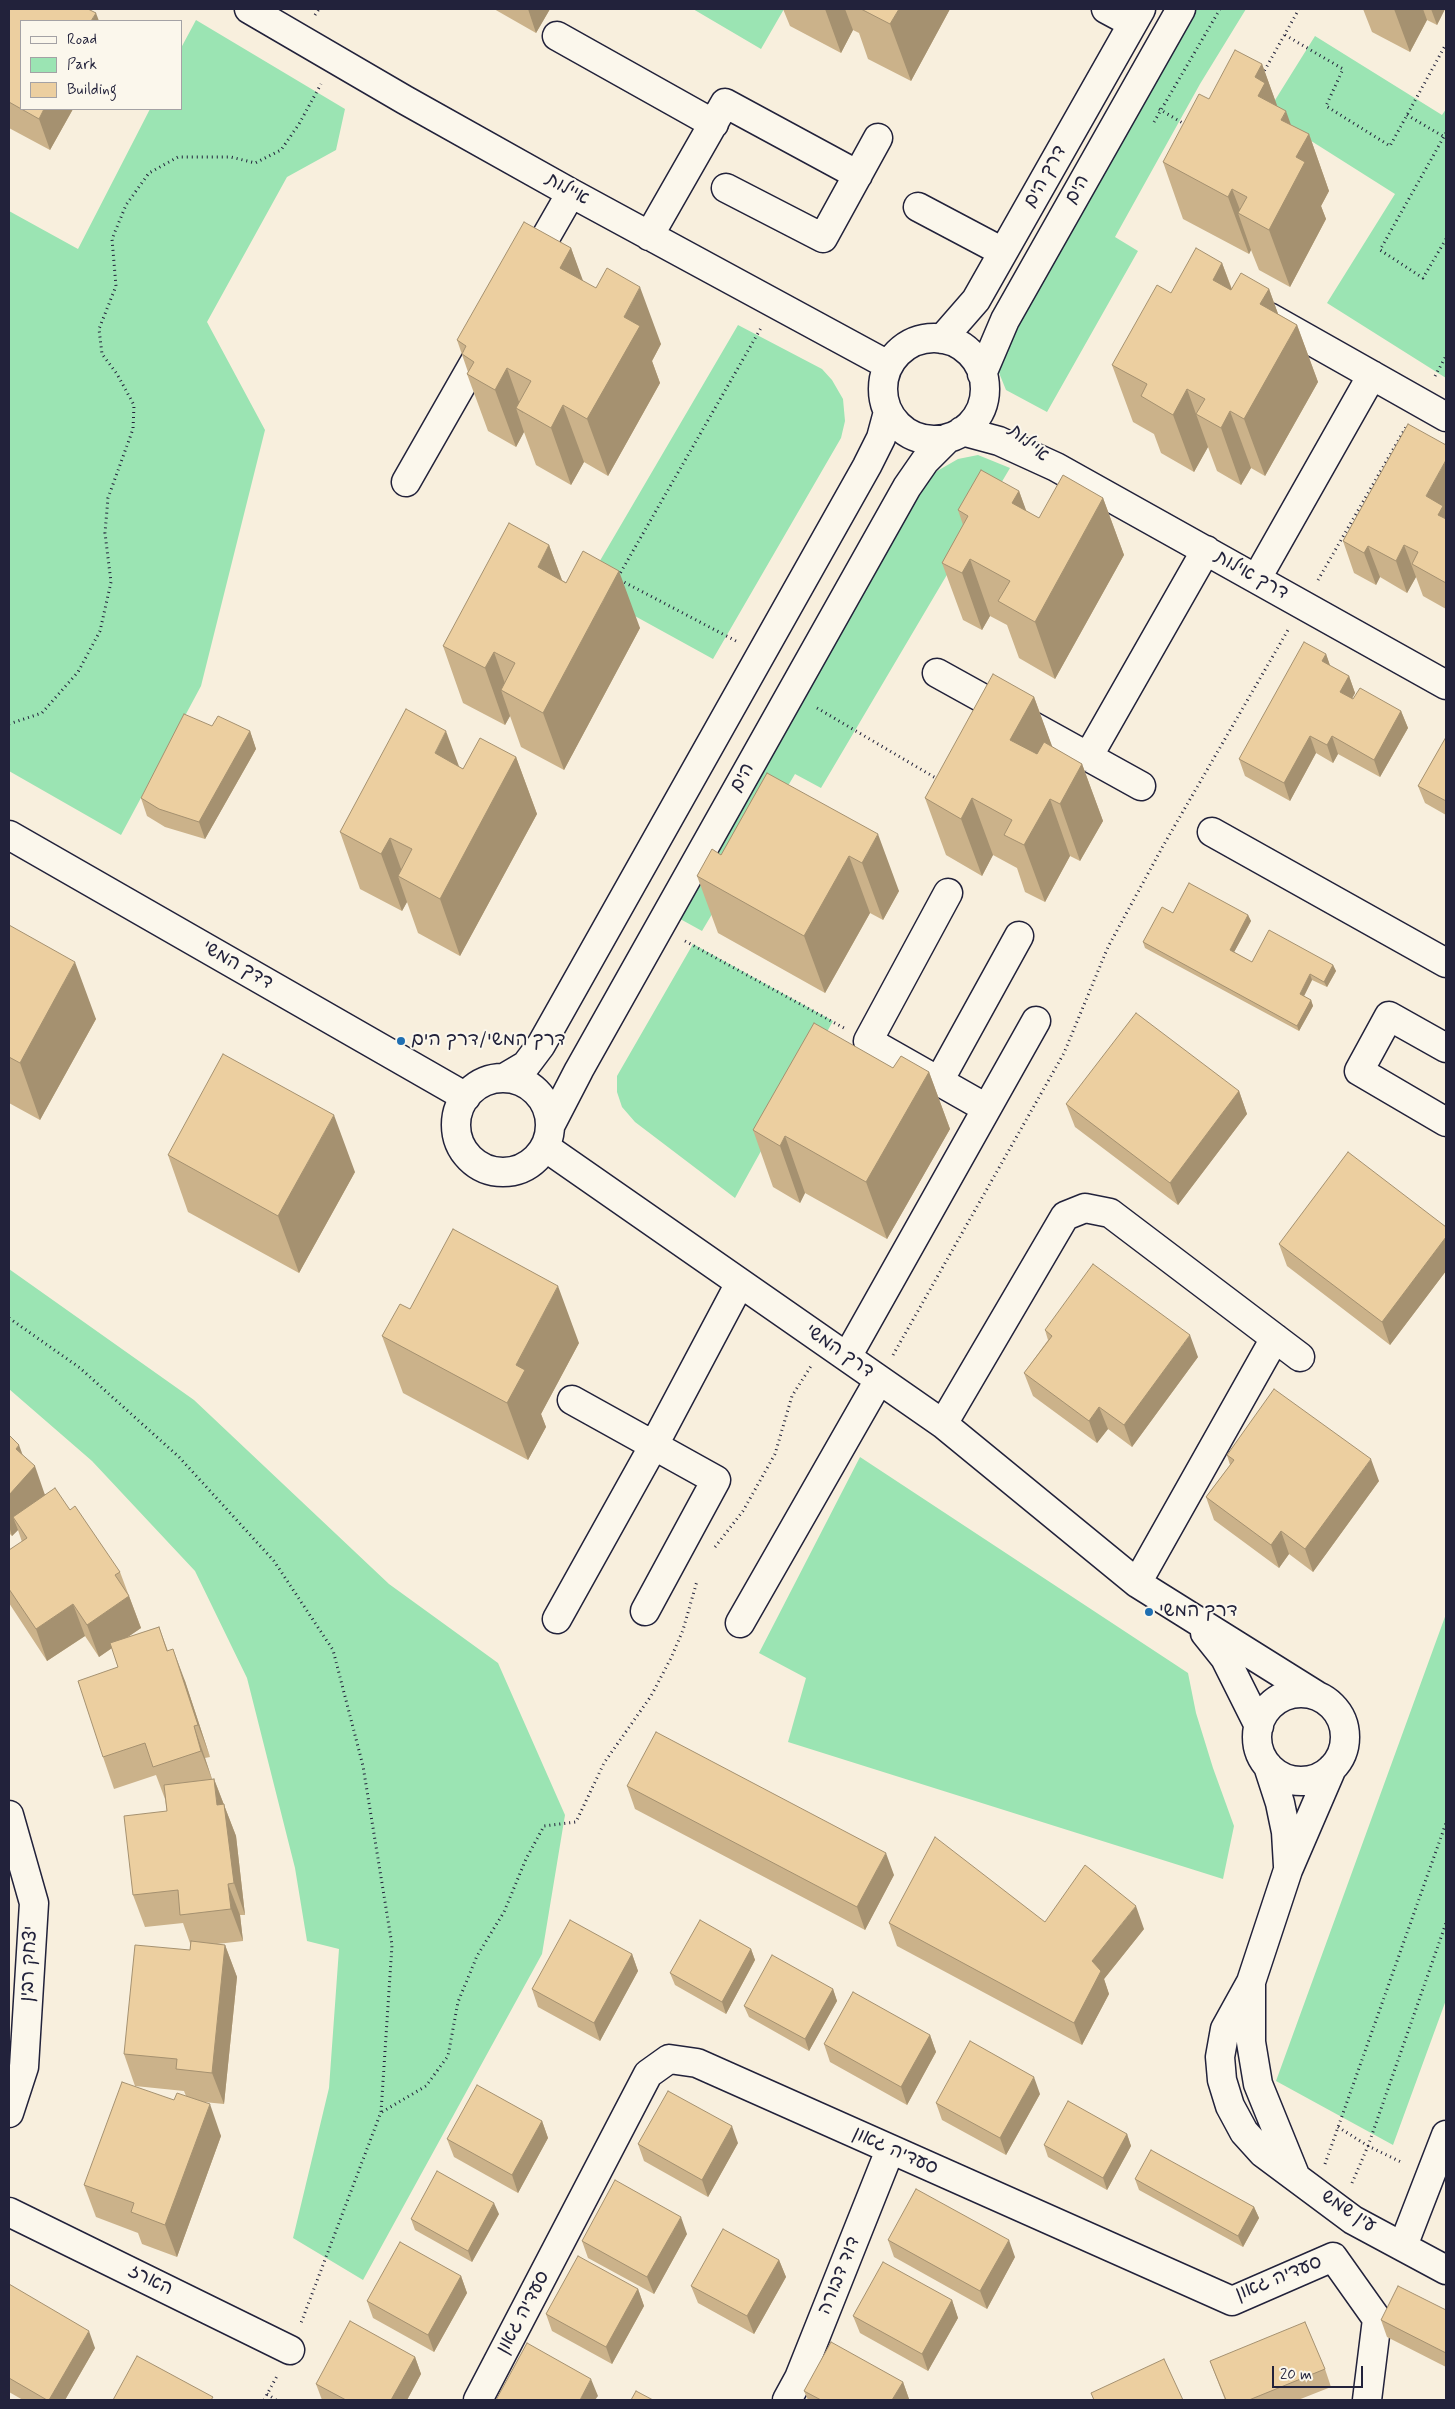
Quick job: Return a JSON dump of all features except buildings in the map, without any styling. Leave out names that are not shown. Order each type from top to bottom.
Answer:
[{"type":"street","points":[[1106,9],[1136,16]]},
{"type":"street","name":"הים","points":[[983,378],[1005,320],[1180,9]]},
{"type":"street","name":"איילות","points":[[265,13],[335,59],[571,193],[888,366]]},
{"type":"street","name":"דרך הים","points":[[942,339],[976,300],[1136,16]]},
{"type":"street","points":[[558,36],[714,124]]},
{"type":"street","points":[[649,236],[725,103],[858,175]]},
{"type":"street","points":[[726,188],[823,238],[878,138]]},
{"type":"street","points":[[518,286],[571,193]]},
{"type":"street","points":[[918,207],[1003,252]]},
{"type":"street","points":[[1250,307],[1446,416]]},
{"type":"street","points":[[406,482],[498,321]]},
{"type":"street","points":[[927,339],[942,339],[965,348],[976,360],[983,378],[984,398],[979,414],[955,435],[933,440],[917,438],[903,430],[888,412],[883,389],[888,366],[898,352],[912,344],[927,339]]},
{"type":"street","points":[[1257,578],[1372,375]]},
{"type":"street","name":"איילות","points":[[983,378],[995,410],[1005,426],[1056,467]]},
{"type":"street","points":[[504,1078],[526,1083],[537,1092],[546,1104],[548,1137],[530,1164],[510,1172],[488,1170],[474,1163],[464,1152],[456,1132],[456,1117],[466,1096],[482,1082],[504,1078],[526,1065],[542,1045],[867,466],[880,438],[888,412]]},
{"type":"street","name":"הים","points":[[548,1137],[661,925],[907,487],[925,461],[955,435]]},
{"type":"street","name":"איילות","points":[[955,435],[999,441],[1056,467]]},
{"type":"street","name":"דרך אילות","points":[[1056,467],[1446,685]]},
{"type":"street","points":[[1088,757],[1206,550]]},
{"type":"street","points":[[937,673],[1141,786]]},
{"type":"street","points":[[1212,832],[1446,963]]},
{"type":"street","name":"דדך המשי","points":[[9,834],[466,1096]]},
{"type":"street","points":[[948,893],[868,1041],[986,1108]]},
{"type":"street","points":[[939,1082],[1019,936]]},
{"type":"street","points":[[1446,1048],[1389,1016],[1360,1071],[1446,1122]]},
{"type":"street","points":[[837,1351],[986,1108],[1036,1021]]},
{"type":"street","name":"דרך המשי","points":[[548,1137],[740,1283],[943,1424],[1137,1583],[1316,1695]]},
{"type":"street","points":[[943,1424],[1065,1216],[1085,1208],[1110,1213],[1300,1358]]},
{"type":"street","points":[[558,1619],[654,1445],[740,1283]]},
{"type":"street","points":[[1137,1583],[1274,1338]]},
{"type":"street","points":[[740,1623],[879,1380]]},
{"type":"street","points":[[572,1400],[716,1480],[645,1611]]},
{"type":"street","name":"דרך המשי","points":[[1197,1622],[1225,1658],[1258,1726]]},
{"type":"street","points":[[1268,1766],[1280,1775],[1293,1780],[1307,1781],[1321,1777],[1332,1768],[1341,1757],[1345,1742],[1345,1728],[1339,1714],[1329,1702],[1316,1695],[1301,1692],[1286,1695],[1274,1702],[1264,1713],[1258,1726],[1259,1748],[1268,1766],[1282,1813],[1288,1870]]},
{"type":"street","points":[[1305,2183],[1258,2084],[1251,2042],[1251,1982],[1288,1870],[1332,1768]]},
{"type":"street","name":"יצחק רבין","points":[[9,1815],[34,1903],[24,2067],[9,2113]]},
{"type":"street","name":"סעדיה גאון","points":[[478,2400],[648,2074],[669,2059],[697,2063],[1232,2301],[1334,2257],[1377,2318],[1367,2400]]},
{"type":"street","points":[[1403,2246],[1446,2136]]},
{"type":"street","name":"דוד דבורה","points":[[787,2400],[799,2378],[890,2150]]},
{"type":"street","name":"עין שמש","points":[[1305,2183],[1353,2220],[1446,2270]]},
{"type":"street","name":"הארז","points":[[9,2212],[290,2350]]},
{"type":"path","points":[[1261,78],[1299,9]]},
{"type":"path","points":[[1285,35],[1343,69],[1326,106],[1390,146],[1446,44]]},
{"type":"path","points":[[9,724],[42,713],[78,672],[100,631],[111,582],[105,533],[108,498],[133,429],[134,405],[117,374],[102,354],[99,329],[116,286],[112,239],[126,205],[149,174],[178,156],[231,157],[255,162],[281,150],[299,124],[335,59]]},
{"type":"path","points":[[1133,94],[1192,128]]},
{"type":"path","points":[[1407,115],[1446,136],[1380,250],[1423,278],[1446,239]]},
{"type":"path","points":[[761,654],[617,579],[775,304]]},
{"type":"path","points":[[879,1380],[1064,1053],[1108,947],[1154,863],[1446,356]]},
{"type":"path","points":[[792,692],[946,784]]},
{"type":"path","points":[[661,925],[679,938],[868,1041]]},
{"type":"path","points":[[9,1318],[80,1368],[179,1457],[274,1561],[333,1650],[363,1766],[392,1945],[381,2112],[290,2350],[264,2400]]},
{"type":"path","points":[[710,1554],[743,1511],[775,1454],[792,1396],[801,1379],[837,1351]]},
{"type":"path","points":[[381,2112],[426,2086],[448,2056],[458,2002],[477,1956],[504,1912],[526,1858],[544,1826],[576,1822],[604,1763],[651,1696],[671,1658],[683,1630],[700,1572]]},
{"type":"path","points":[[1305,2183],[1338,2128],[1446,1823]]},
{"type":"path","points":[[1341,2211],[1368,2146],[1446,1922]]},
{"type":"path","points":[[1338,2128],[1368,2146],[1431,2176]]},
{"type":"path","points":[[268,2394],[276,2400]]},
{"type":"green space","points":[[693,9],[784,9],[761,49]]},
{"type":"green space","points":[[1193,9],[1246,9],[1200,84],[1115,237],[1138,251],[1047,412],[1006,390],[993,358]]},
{"type":"green space","points":[[196,20],[345,109],[336,150],[287,177],[207,322],[265,430],[201,686],[121,835],[9,771],[9,211],[78,249],[149,110],[182,110],[182,46]]},
{"type":"green space","points":[[1315,36],[1442,115],[1446,109],[1446,378],[1327,303],[1395,194],[1267,113]]},
{"type":"green space","points":[[738,325],[822,369],[832,380],[843,399],[845,421],[841,438],[713,659],[584,588]]},
{"type":"green space","points":[[978,455],[1010,468],[821,788],[795,774],[702,931],[673,915],[907,505],[932,474],[958,459]]},
{"type":"green space","points":[[693,944],[833,1021],[735,1198],[635,1122],[622,1107],[617,1092],[617,1076]]},
{"type":"green space","points":[[9,1269],[194,1400],[389,1584],[498,1663],[565,1815],[542,1954],[363,2280],[293,2238],[329,2088],[339,1949],[307,1941],[295,1868],[247,1678],[195,1571],[92,1461],[9,1389]]},
{"type":"green space","points":[[860,1457],[1188,1673],[1196,1713],[1234,1826],[1223,1879],[788,1742],[806,1678],[759,1653]]},
{"type":"green space","points":[[1446,1614],[1446,2000],[1393,2145],[1276,2081]]},
{"type":"place","name":"דרך המשי/דרך הים","points":[[401,1041]]},
{"type":"place","name":"דרך המשי","points":[[1149,1612]]}]
